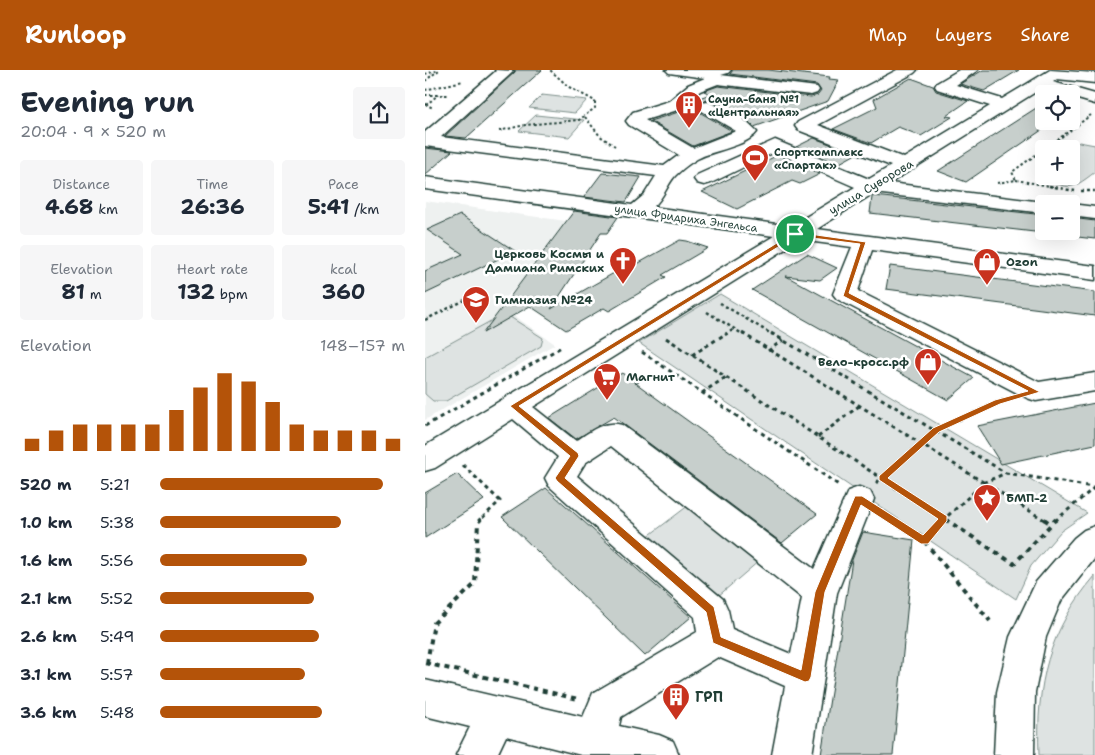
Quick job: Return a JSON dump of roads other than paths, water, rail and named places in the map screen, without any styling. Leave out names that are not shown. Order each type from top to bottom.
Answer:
[{"type":"street","points":[[425,141],[506,72],[503,70]]},
{"type":"street","points":[[674,70],[715,74],[811,90]]},
{"type":"street","points":[[907,165],[804,126],[909,70]]},
{"type":"street","points":[[970,70],[943,86],[1004,105]]},
{"type":"street","points":[[691,155],[635,121],[639,116],[675,105],[694,88],[715,74]]},
{"type":"street","points":[[1053,75],[1095,78]]},
{"type":"street","points":[[1053,75],[1095,92]]},
{"type":"street","points":[[1053,75],[1095,99]]},
{"type":"street","name":"улица Суворова","points":[[425,460],[1053,75]]},
{"type":"street","points":[[637,211],[651,199],[669,172],[691,155],[748,132],[736,122],[708,108]]},
{"type":"street","points":[[425,141],[669,172]]},
{"type":"street","points":[[704,179],[775,145],[871,187],[1035,206]]},
{"type":"street","name":"улица Фридриха Энгельса","points":[[425,183],[1095,273]]},
{"type":"street","points":[[1080,211],[1095,212]]},
{"type":"street","points":[[864,243],[845,294],[1036,392],[1095,382]]},
{"type":"street","points":[[514,406],[575,456]]},
{"type":"street","points":[[716,640],[711,610],[560,478],[575,456],[612,432],[820,592]]},
{"type":"street","points":[[792,755],[820,592],[859,499]]},
{"type":"street","points":[[1014,755],[1016,692],[1028,637],[1048,592],[1085,547],[1095,539]]},
{"type":"street","points":[[716,640],[805,677]]},
{"type":"street","points":[[601,723],[716,640]]},
{"type":"street","points":[[426,675],[496,716],[601,723],[659,755]]},
{"type":"street","points":[[476,755],[496,716]]},
{"type":"place","name":"Сауна-баня №1 «Центральная»","points":[[689,129]]},
{"type":"place","name":"Спорткомплекс «Спартак»","points":[[755,182]]},
{"type":"place","name":"Церковь Космы и Дамиана Римских","points":[[623,285]]},
{"type":"place","name":"Ozon","points":[[987,286]]},
{"type":"place","name":"Гимназия №24","points":[[476,324]]},
{"type":"place","name":"Вело-кросс.рф","points":[[928,386]]},
{"type":"place","name":"Магнит","points":[[607,401]]},
{"type":"place","name":"БМП-2","points":[[987,522]]},
{"type":"place","name":"ГРП","points":[[676,721]]}]
